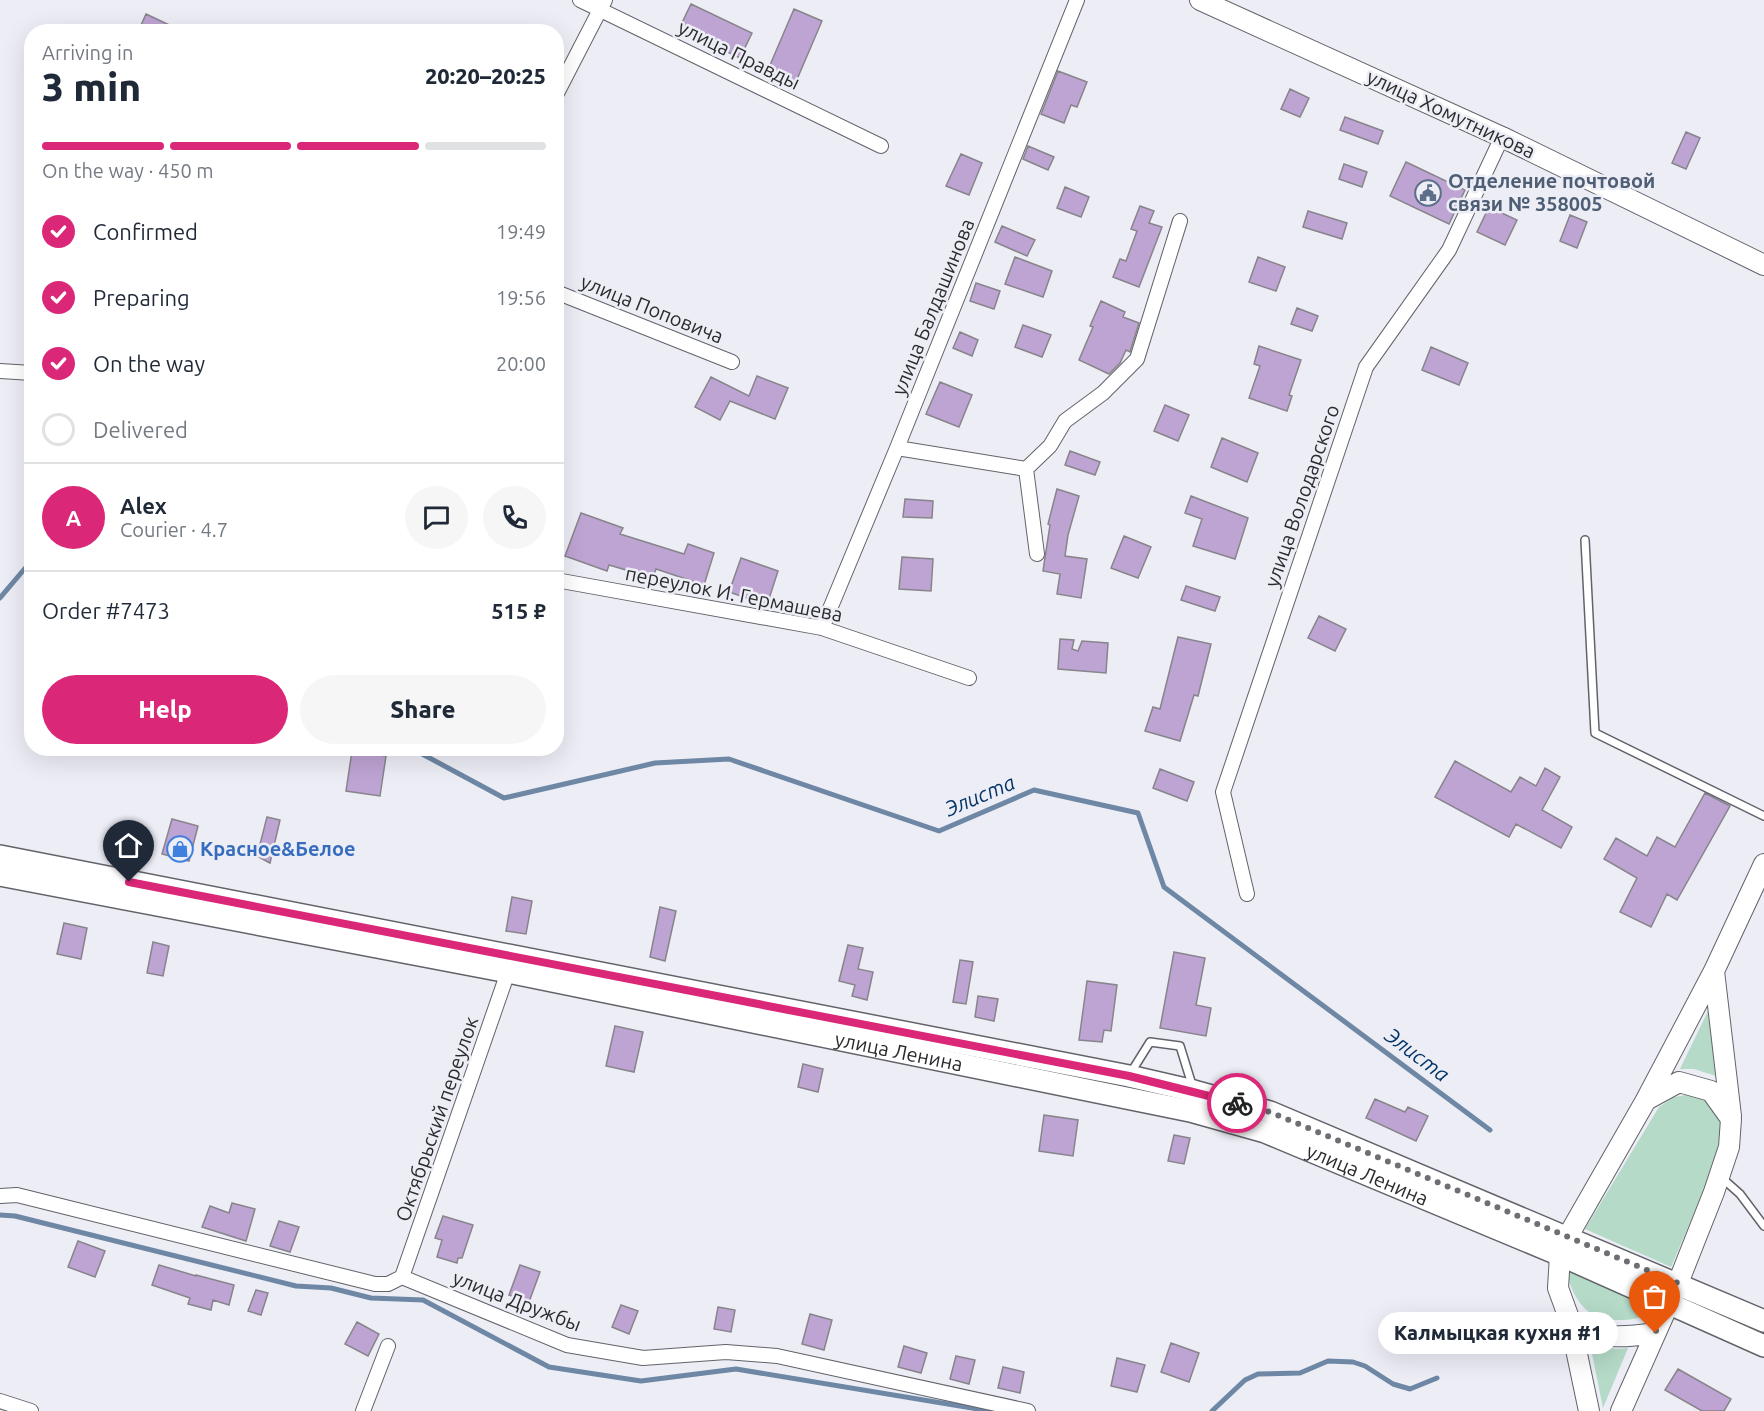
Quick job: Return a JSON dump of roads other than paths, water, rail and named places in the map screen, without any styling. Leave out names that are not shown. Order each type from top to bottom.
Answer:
[{"type":"main road","name":"улица Ленина","points":[[0,856],[1194,1090],[1270,1112],[1564,1246],[1668,1305],[1764,1347]]},
{"type":"main road","name":"улица Ленина","points":[[0,875],[508,972],[1201,1114],[1265,1132],[1564,1246],[1678,1283],[1764,1321]]},
{"type":"street","name":"улица Правды","points":[[580,0],[603,5],[881,146]]},
{"type":"street","name":"улица Балдашинова","points":[[822,628],[1077,0]]},
{"type":"street","name":"улица Хомутникова","points":[[1200,0],[1502,137],[1764,265]]},
{"type":"street","points":[[564,80],[603,5]]},
{"type":"street","name":"улица Володарского","points":[[1247,894],[1223,792],[1366,367],[1449,250],[1502,137]]},
{"type":"street","points":[[1026,469],[1050,446],[1065,421],[1103,393],[1137,359],[1180,221]]},
{"type":"street","name":"улица Поповича","points":[[564,295],[732,362]]},
{"type":"street","points":[[0,371],[24,372]]},
{"type":"street","points":[[897,448],[1026,469]]},
{"type":"street","points":[[1026,469],[1037,554]]},
{"type":"street","name":"переулок И. Гермашева","points":[[564,581],[822,628],[969,678]]},
{"type":"street","points":[[1589,1411],[1570,1321],[1558,1288],[1564,1246],[1646,1100],[1714,970],[1764,864]]},
{"type":"street","points":[[1621,1411],[1678,1283],[1729,1147],[1731,1119],[1714,970]]},
{"type":"street","name":"Октябрьский переулок","points":[[402,1278],[508,972]]},
{"type":"street","points":[[1646,1100],[1679,1082],[1711,1091],[1731,1119]]},
{"type":"street","points":[[0,1196],[17,1195],[375,1284],[388,1284],[402,1278]]},
{"type":"street","name":"улица Дружбы","points":[[402,1278],[567,1345],[643,1358],[726,1353],[777,1356],[1028,1411]]},
{"type":"street","points":[[1570,1321],[1588,1332],[1623,1337],[1655,1333]]},
{"type":"street","points":[[363,1411],[387,1346]]},
{"type":"street","points":[[0,1401],[31,1411]]},
{"type":"lane","points":[[1585,540],[1595,733],[1764,816]]},
{"type":"lane","points":[[1129,1076],[1150,1042],[1180,1046],[1194,1090]]},
{"type":"lane","points":[[1720,1176],[1740,1194],[1764,1226]]},
{"type":"waterway","name":"Элиста","points":[[0,598],[24,570]]},
{"type":"waterway","name":"Элиста","points":[[426,756],[504,798],[655,763],[729,759],[939,831],[1034,790],[1138,813],[1164,887],[1490,1130]]},
{"type":"waterway","points":[[0,1215],[15,1216],[296,1286],[331,1288],[371,1298],[423,1300],[549,1367],[641,1381],[736,1369],[990,1411]]},
{"type":"waterway","points":[[1212,1411],[1245,1380],[1258,1374],[1300,1373],[1328,1361],[1353,1362],[1365,1366],[1393,1384],[1410,1389],[1437,1378]]},
{"type":"place","name":"Отделение почтовой связи № 358005","points":[[1428,193]]},
{"type":"place","name":"Красное&Белое","points":[[180,849]]},
{"type":"place","name":"Калмыцкая кухня #1","points":[[1655,1333]]}]
